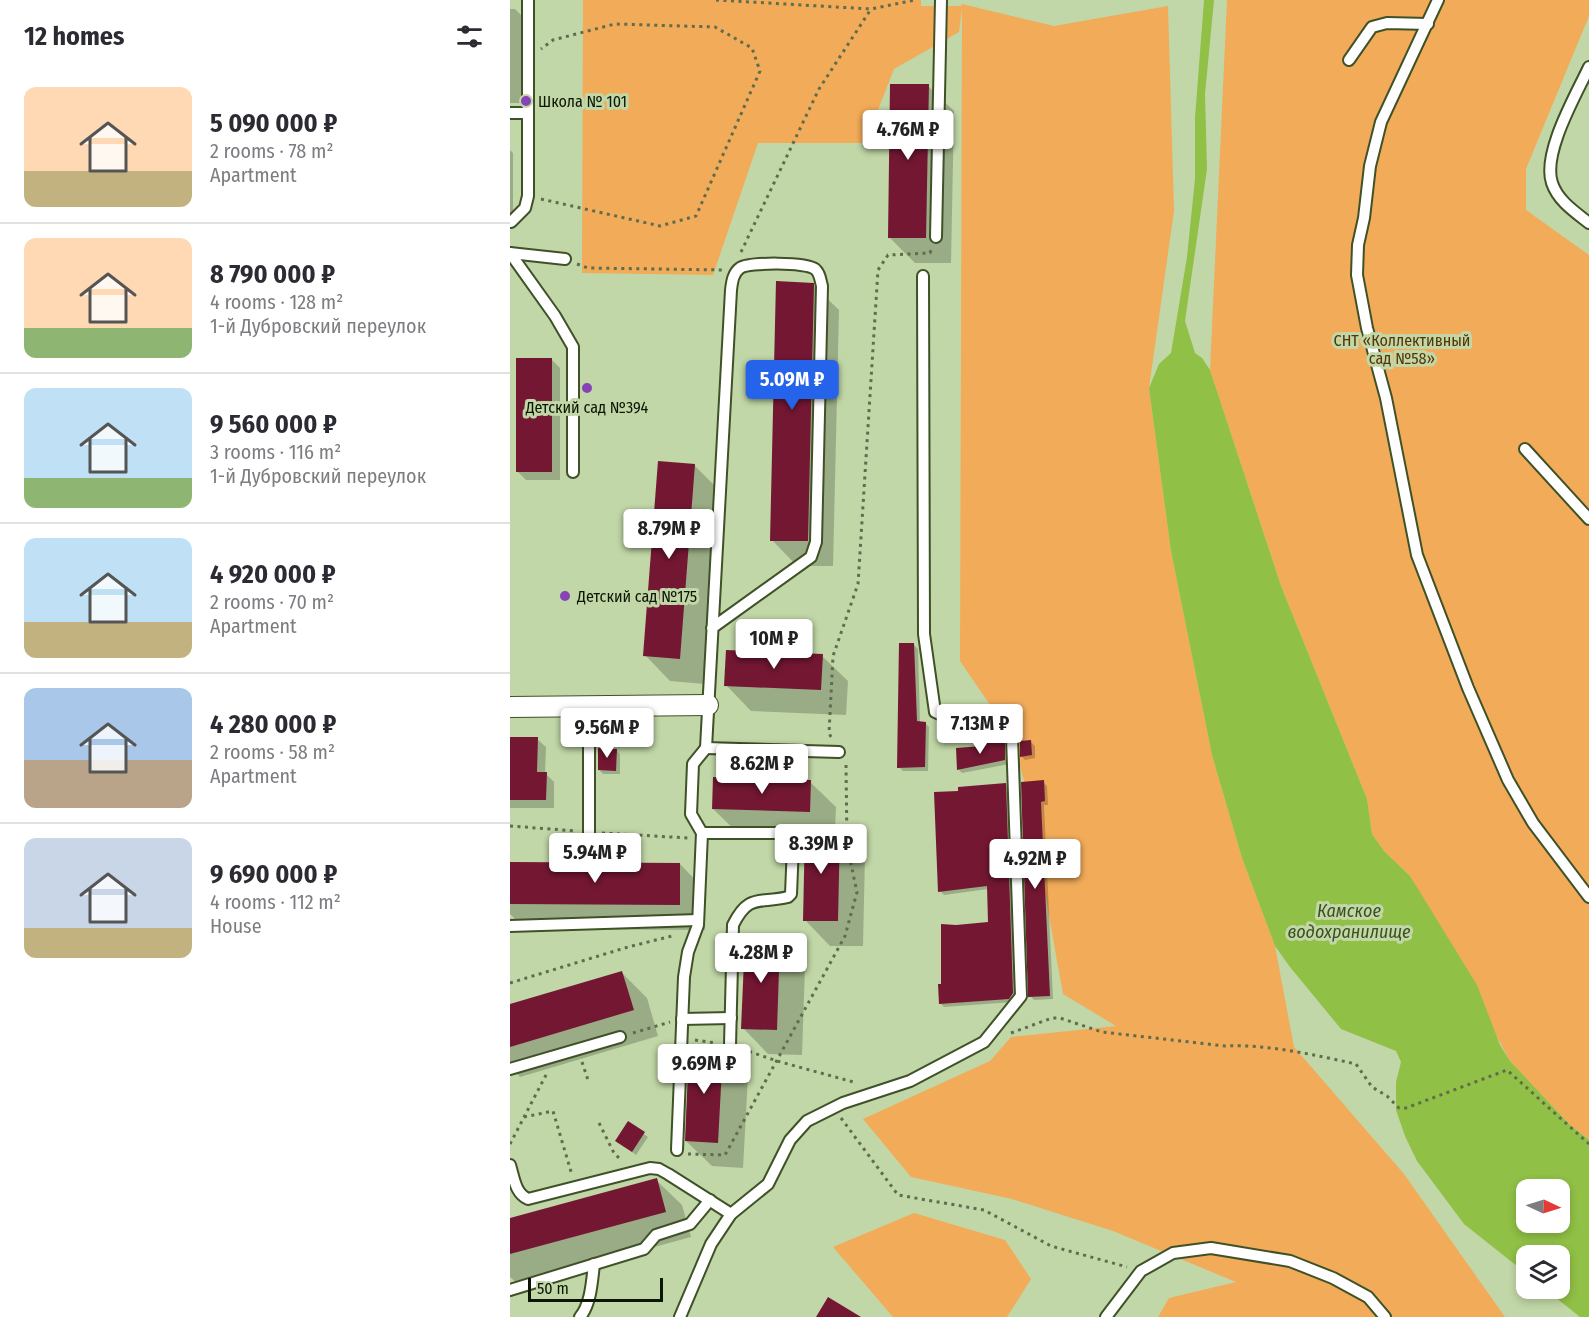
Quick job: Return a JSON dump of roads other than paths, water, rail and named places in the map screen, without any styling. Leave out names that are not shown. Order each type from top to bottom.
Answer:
[{"type":"street","points":[[510,707],[708,705]]},
{"type":"lane","points":[[511,222],[525,208],[528,196],[528,0]]},
{"type":"lane","points":[[936,237],[941,0]]},
{"type":"lane","points":[[1438,0],[1381,122],[1370,166],[1364,218],[1358,245],[1357,275],[1367,328],[1386,398],[1418,555],[1468,688],[1508,780],[1533,823],[1589,897]]},
{"type":"lane","points":[[1349,60],[1372,27],[1388,23],[1428,24]]},
{"type":"lane","points":[[1589,67],[1554,143],[1549,167],[1552,183],[1563,201],[1589,223]]},
{"type":"lane","points":[[510,113],[527,113]]},
{"type":"lane","points":[[510,253],[565,259]]},
{"type":"lane","points":[[510,253],[555,316],[573,347],[573,472]]},
{"type":"lane","points":[[677,1152],[684,977],[688,952],[697,926],[702,836],[691,814],[693,764],[706,748],[712,628],[731,290],[734,271],[751,264],[813,267],[819,273],[822,286],[815,550],[804,562],[712,628]]},
{"type":"lane","points":[[680,1317],[711,1244],[731,1214],[768,1184],[790,1140],[807,1121],[843,1103],[910,1081],[984,1042],[1021,996],[1012,737],[976,731],[935,712],[924,634],[923,276]]},
{"type":"lane","points":[[1525,449],[1589,519]]},
{"type":"lane","points":[[589,706],[589,846]]},
{"type":"lane","points":[[706,748],[839,752]]},
{"type":"lane","points":[[702,836],[788,834],[793,845],[791,894],[788,897],[756,900],[740,912],[733,925],[730,1045]]},
{"type":"lane","points":[[510,926],[697,926]]},
{"type":"lane","points":[[682,1019],[731,1018]]},
{"type":"lane","points":[[510,1069],[620,1037]]},
{"type":"lane","points":[[510,1165],[521,1196],[528,1200],[650,1168],[659,1169],[731,1214]]},
{"type":"lane","points":[[510,1290],[644,1249],[656,1235],[690,1224],[710,1200]]},
{"type":"lane","points":[[1106,1317],[1141,1271],[1173,1253],[1211,1248],[1290,1261],[1333,1278],[1368,1297],[1385,1317]]},
{"type":"lane","points":[[580,1317],[584,1312],[591,1286],[594,1264]]},
{"type":"water","name":"Камское водохранилище","points":[[1204,0],[1214,0],[1205,94],[1207,169],[1185,321],[1195,353],[1202,358],[1210,370],[1281,586],[1367,799],[1372,834],[1384,851],[1410,876],[1477,985],[1500,1045],[1510,1061],[1570,1125],[1589,1140],[1589,1317],[1580,1317],[1558,1299],[1570,1299],[1570,1245],[1516,1245],[1516,1265],[1464,1224],[1417,1161],[1405,1136],[1396,1110],[1396,1082],[1401,1062],[1396,1051],[1341,1029],[1290,967],[1275,946],[1242,858],[1212,755],[1171,551],[1149,388],[1159,364],[1171,353],[1187,257],[1195,179],[1195,118]]},
{"type":"place","name":"Школа № 101","points":[[526,101]]},
{"type":"place","name":"Детский сад №394","points":[[587,388]]},
{"type":"place","name":"Детский сад №175","points":[[565,596]]},
{"type":"park label","name":"СНТ «Коллективный сад №58»","points":[[1402,349]]}]
